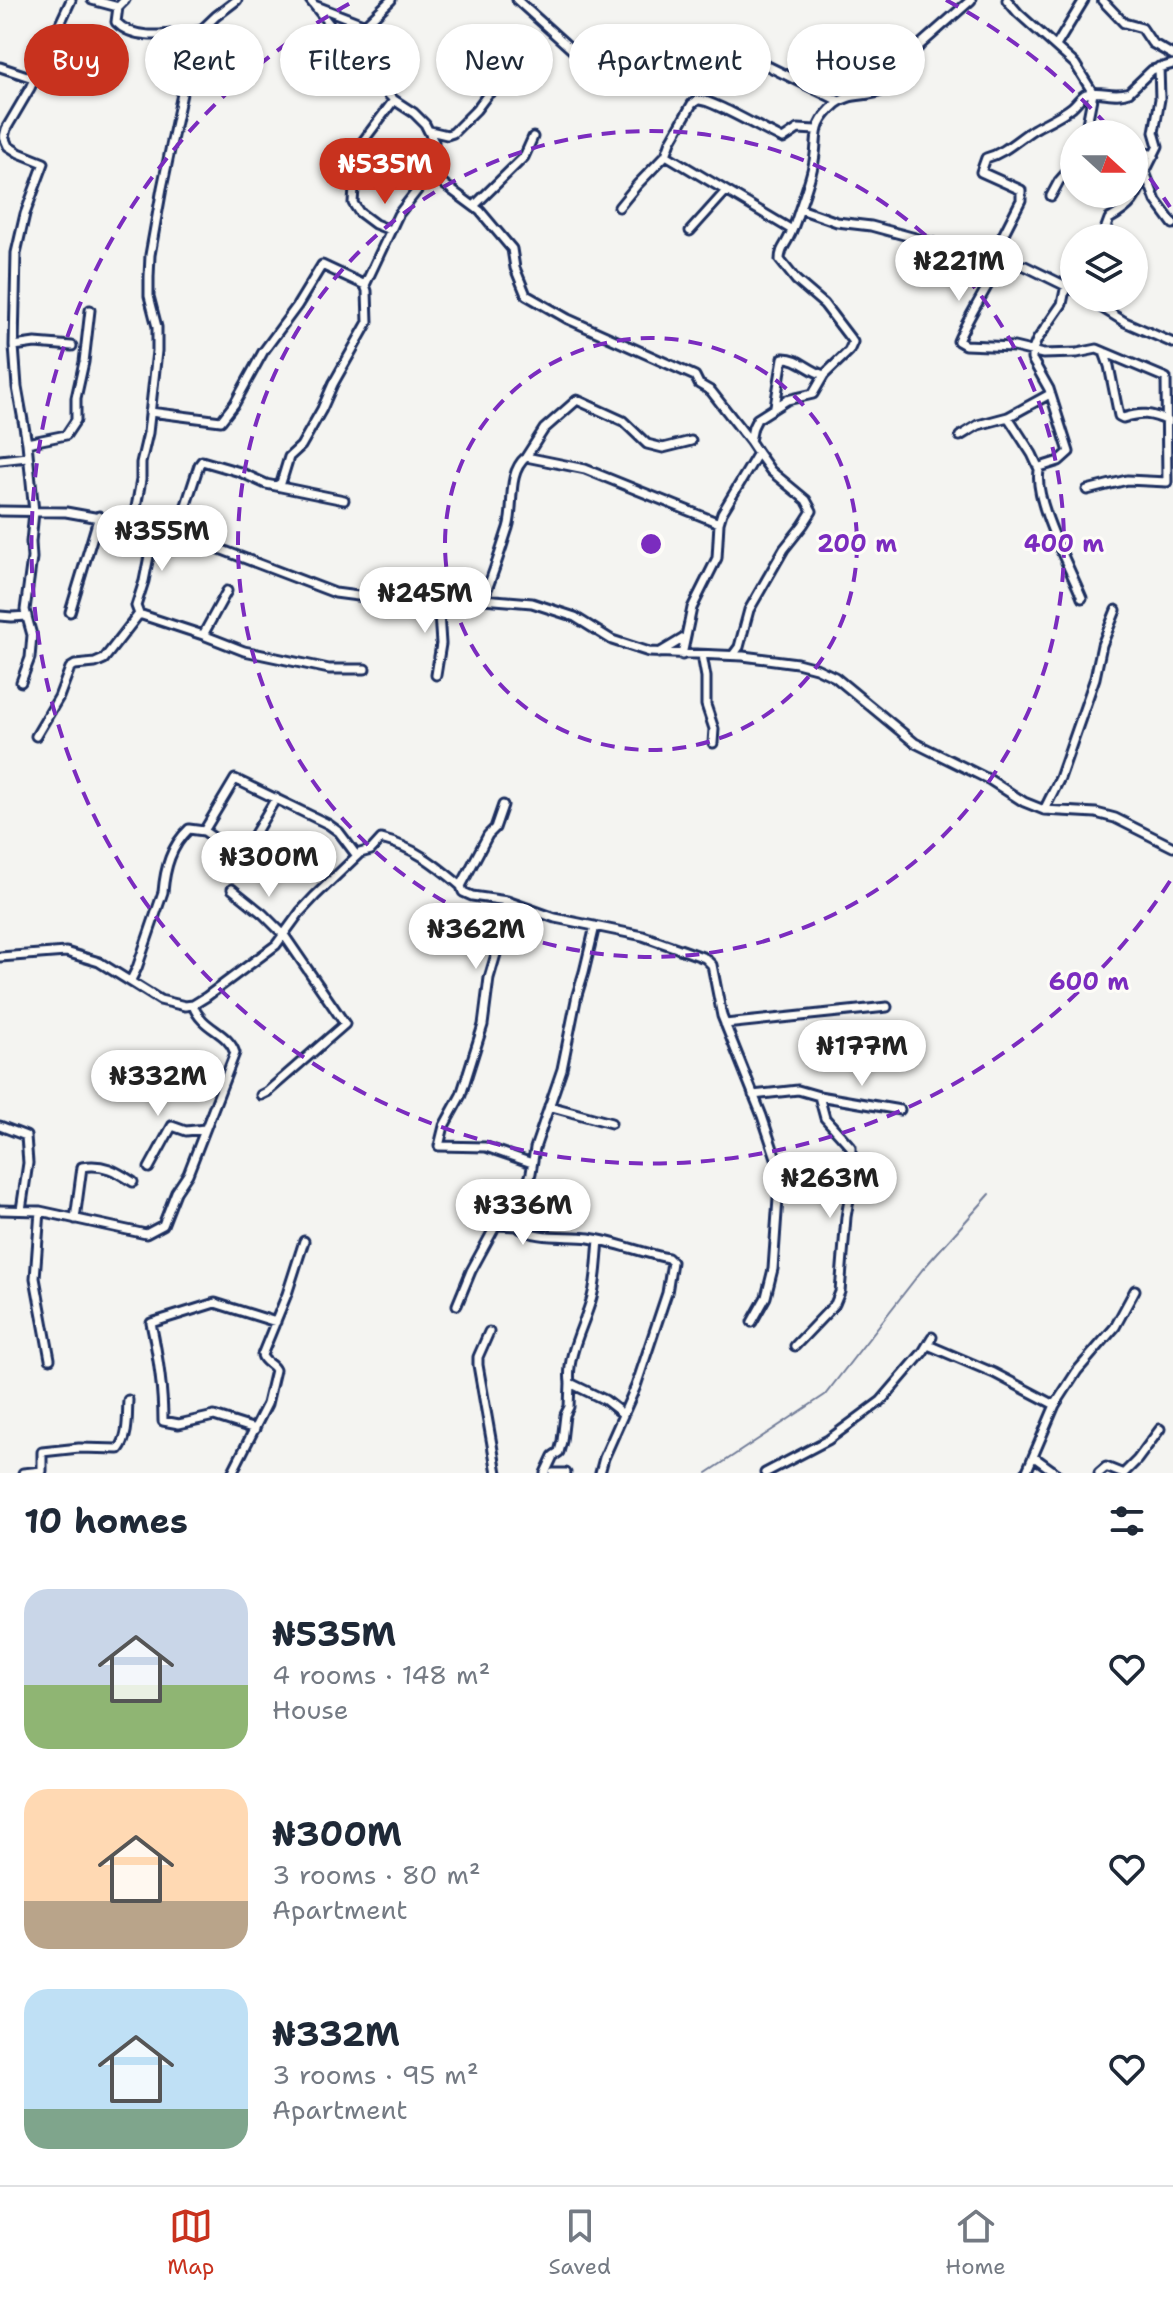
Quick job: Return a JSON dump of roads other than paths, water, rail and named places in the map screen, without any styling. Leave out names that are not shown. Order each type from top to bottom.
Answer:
[{"type":"street","points":[[60,24],[71,0]]},
{"type":"street","points":[[92,0],[118,7]]},
{"type":"street","points":[[125,0],[118,7],[116,22],[121,27],[145,35]]},
{"type":"street","points":[[208,24],[237,0]]},
{"type":"street","points":[[311,2],[363,24],[391,0]]},
{"type":"street","points":[[517,0],[569,47]]},
{"type":"street","points":[[750,441],[757,419],[787,400],[811,396],[824,375],[849,351],[853,342],[824,304],[783,265],[780,253],[800,209],[814,163],[816,130],[839,101],[883,90],[921,44],[971,0]]},
{"type":"street","points":[[1007,0],[1075,64],[1093,93],[1088,120]]},
{"type":"street","points":[[1056,46],[1084,0]]},
{"type":"street","points":[[1102,0],[1124,23],[1142,28],[1152,43],[1173,55]]},
{"type":"street","points":[[276,486],[281,483],[289,457],[301,446],[368,322],[365,285],[402,208],[417,193],[429,170],[434,142],[430,131],[414,113],[394,100],[363,68],[311,2]]},
{"type":"street","points":[[1087,490],[1127,480],[1167,482],[1166,378],[1097,349],[1043,354],[1014,347],[965,345],[958,341],[1000,261],[996,249],[1021,200],[1021,190],[981,172],[981,167],[986,158],[998,155],[1032,130],[1069,109],[1083,96],[1093,93],[1124,94],[1134,88],[1145,74],[1173,64]]},
{"type":"street","points":[[0,67],[24,75]]},
{"type":"street","points":[[1148,163],[1158,146],[1154,132],[1160,99],[1159,67]]},
{"type":"street","points":[[771,68],[839,101]]},
{"type":"street","points":[[21,682],[30,658],[32,635],[25,610],[34,512],[14,346],[16,253],[25,214],[44,163],[3,143],[6,129],[25,96]]},
{"type":"street","points":[[133,524],[157,351],[155,317],[149,296],[150,255],[182,96]]},
{"type":"street","points":[[430,131],[447,135],[453,133],[486,96]]},
{"type":"street","points":[[390,230],[359,212],[353,203],[354,188],[346,168],[394,100]]},
{"type":"street","points":[[619,207],[666,155],[671,141],[696,101],[719,107],[783,139],[798,129],[816,130]]},
{"type":"street","points":[[474,206],[524,157],[533,137]]},
{"type":"street","points":[[1148,154],[1154,155]]},
{"type":"street","points":[[666,155],[792,230]]},
{"type":"street","points":[[429,170],[474,206],[513,251],[515,268],[526,295],[568,319],[695,376],[699,384],[711,391],[771,471],[806,500],[812,511],[784,549],[749,610],[739,647],[733,655]]},
{"type":"street","points":[[1051,196],[1060,180]]},
{"type":"street","points":[[1148,182],[1156,201],[1173,224]]},
{"type":"street","points":[[690,231],[726,191]]},
{"type":"street","points":[[1107,224],[1109,219],[1126,208]]},
{"type":"street","points":[[800,209],[837,222],[871,226],[1025,266],[1060,282]]},
{"type":"street","points":[[150,412],[221,421],[322,265],[365,285]]},
{"type":"street","points":[[1039,469],[1069,454],[1060,420],[1044,380],[1034,366],[1032,352],[1060,307]]},
{"type":"street","points":[[27,443],[66,435],[76,420],[76,398],[90,310]]},
{"type":"street","points":[[1109,312],[1173,343]]},
{"type":"street","points":[[14,346],[35,343],[72,346]]},
{"type":"street","points":[[1104,352],[1119,416],[1123,418],[1147,413],[1168,421]]},
{"type":"street","points":[[775,406],[783,358],[788,357],[824,375]]},
{"type":"street","points":[[960,436],[978,425],[1008,417],[1050,394]]},
{"type":"street","points":[[483,599],[510,522],[514,478],[522,460],[544,429],[577,400],[623,421],[647,444],[663,448],[691,441]]},
{"type":"street","points":[[1008,417],[1039,469],[1049,523],[1082,598]]},
{"type":"street","points":[[682,655],[692,608],[717,558],[719,523],[758,453]]},
{"type":"street","points":[[0,460],[27,457]]},
{"type":"street","points":[[526,457],[585,469],[719,523]]},
{"type":"street","points":[[139,614],[136,606],[157,532],[169,517],[186,505],[202,461],[276,486],[344,500]]},
{"type":"street","points":[[0,511],[66,512],[133,524],[204,543],[335,593],[373,598],[483,599],[544,605],[575,617],[612,640],[641,650],[682,655],[733,655],[797,663],[828,673],[915,743],[990,780],[1024,802],[1044,810],[1096,813],[1115,818],[1173,847]]},
{"type":"street","points":[[70,612],[99,516]]},
{"type":"street","points":[[203,635],[227,591]]},
{"type":"street","points":[[436,675],[441,644],[438,598]]},
{"type":"street","points":[[1044,810],[1065,764],[1116,610]]},
{"type":"street","points":[[139,614],[244,651],[329,669],[365,669]]},
{"type":"street","points":[[36,736],[59,697],[70,668],[104,659],[139,614]]},
{"type":"street","points":[[0,616],[27,616]]},
{"type":"street","points":[[659,653],[684,638]]},
{"type":"street","points":[[702,655],[706,705],[714,729],[713,743]]},
{"type":"street","points":[[204,831],[235,779],[328,824],[339,832],[357,856]]},
{"type":"street","points":[[131,980],[163,892],[171,851],[189,829],[204,831],[224,845],[246,849],[276,798]]},
{"type":"street","points":[[461,886],[488,835],[495,828],[503,805]]},
{"type":"street","points":[[0,957],[66,952],[99,962],[160,1000],[193,1005],[276,945],[300,912],[357,856],[371,850],[381,839],[421,854],[461,886],[463,892],[472,896],[507,901],[538,913],[643,936],[705,958],[712,965],[725,1024],[780,1170],[773,1269],[766,1297],[752,1322]]},
{"type":"street","points":[[232,889],[284,935],[345,1024],[261,1095]]},
{"type":"street","points":[[507,901],[489,978],[483,1025],[461,1095],[444,1126],[439,1146],[486,1147],[532,1163]]},
{"type":"street","points":[[517,1226],[535,1148],[562,1069],[595,926]]},
{"type":"street","points":[[0,1210],[40,1211],[146,1234],[163,1225],[176,1192],[188,1174],[235,1053],[222,1035],[200,1019],[193,1005]]},
{"type":"street","points":[[725,1024],[887,1007]]},
{"type":"street","points":[[753,1095],[798,1090],[900,1110]]},
{"type":"street","points":[[795,1346],[835,1304],[840,1292],[851,1188],[851,1147],[825,1118],[819,1096]]},
{"type":"street","points":[[549,1106],[611,1123]]},
{"type":"street","points":[[0,1126],[26,1136],[28,1163],[21,1210]]},
{"type":"street","points":[[149,1168],[172,1126],[186,1131],[205,1129]]},
{"type":"street","points":[[75,1219],[82,1167],[110,1167],[133,1182]]},
{"type":"street","points":[[40,1211],[35,1278],[50,1359]]},
{"type":"street","points":[[457,1305],[496,1225],[517,1226],[522,1231],[547,1235],[599,1240],[668,1258],[672,1262],[667,1293],[636,1386],[600,1473]]},
{"type":"street","points":[[545,1473],[553,1456],[559,1452],[562,1441],[570,1397],[568,1373],[593,1294],[599,1240]]},
{"type":"street","points":[[232,1473],[267,1404],[275,1374],[274,1367],[262,1355],[304,1241]]},
{"type":"street","points":[[1026,1473],[1055,1405],[1077,1371],[1115,1327],[1135,1290]]},
{"type":"street","points":[[255,1429],[214,1416],[179,1424],[163,1421],[157,1348],[151,1323],[215,1303],[276,1322]]},
{"type":"street","points":[[489,1332],[478,1357],[478,1365],[497,1473]]},
{"type":"street","points":[[765,1473],[828,1440],[881,1401],[930,1341],[1055,1405]]},
{"type":"street","points":[[570,1383],[605,1400],[623,1414]]},
{"type":"street","points":[[23,1473],[42,1471],[42,1452],[79,1448],[119,1449],[125,1434],[128,1400]]},
{"type":"street","points":[[1099,1473],[1106,1467],[1122,1473],[1137,1460],[1160,1429]]},
{"type":"street","points":[[1034,1457],[1056,1473]]},
{"type":"street","points":[[553,1473],[566,1473]]},
{"type":"waterway","points":[[707,1473],[825,1395],[922,1270],[990,1194]]}]
